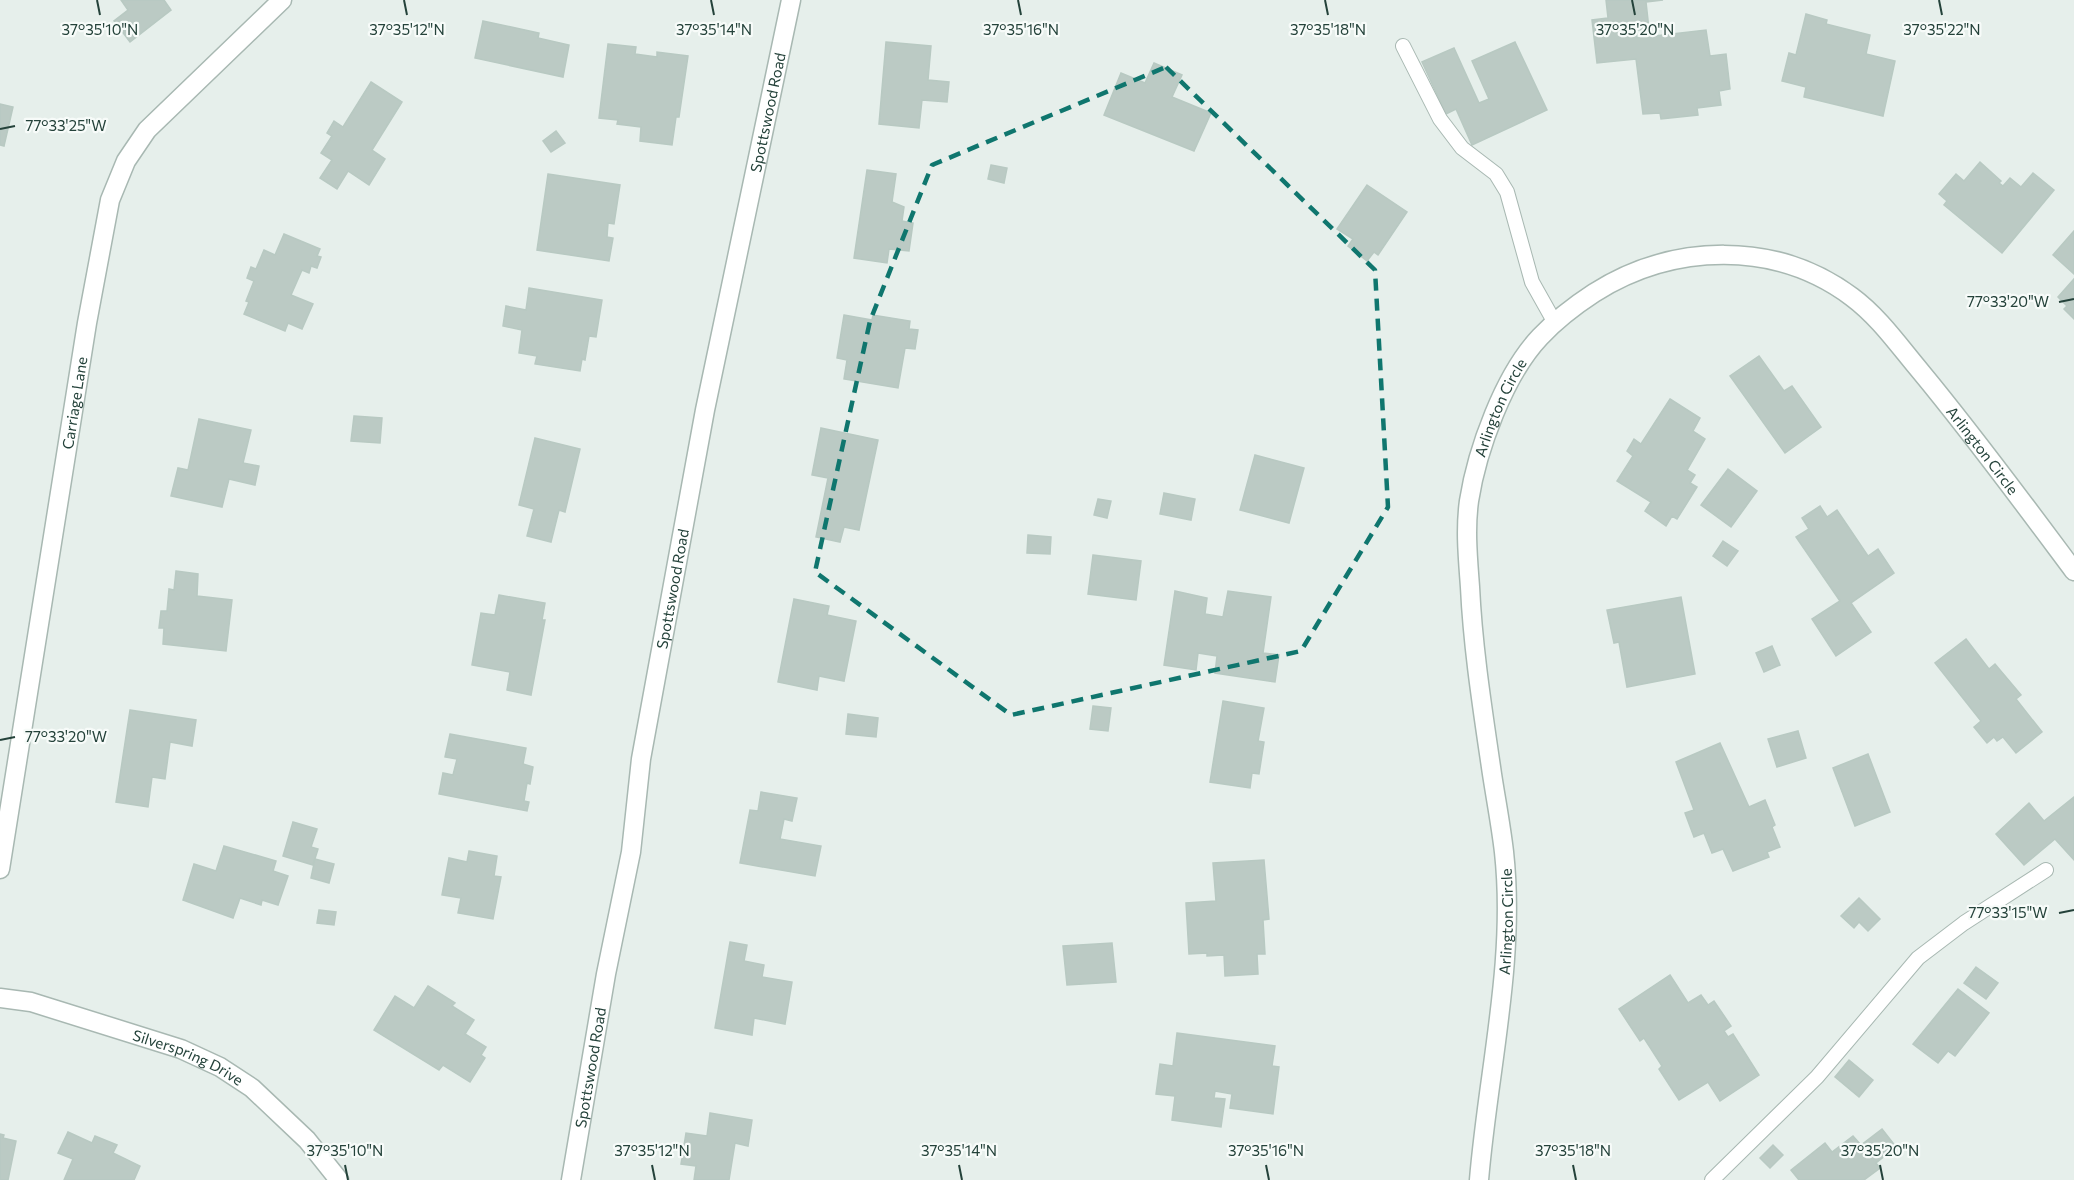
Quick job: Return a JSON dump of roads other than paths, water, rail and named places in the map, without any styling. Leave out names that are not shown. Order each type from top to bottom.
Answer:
[{"type":"street","name":"Carriage Lane","points":[[0,869],[87,323],[110,200],[126,161],[147,130],[282,0]]},
{"type":"street","name":"Spottswood Road","points":[[571,1180],[606,974],[631,852],[641,759],[701,433],[791,0]]},
{"type":"street","name":"Arlington Circle","points":[[1479,1180],[1503,977],[1507,913],[1504,853],[1480,699],[1472,629],[1467,534],[1469,502],[1479,453],[1491,421],[1510,381],[1537,340],[1571,308],[1640,268],[1693,255],[1752,256],[1779,261],[1812,272],[1855,298],[1876,318],[1955,413],[2074,571]]},
{"type":"street","name":"Silverspring Drive","points":[[0,998],[31,1002],[181,1049],[220,1067],[252,1088],[307,1140],[339,1180]]},
{"type":"lane","points":[[1403,46],[1440,119],[1462,148],[1496,174],[1507,192],[1532,282],[1555,323]]},
{"type":"lane","points":[[1712,1180],[1817,1077],[1918,958],[1964,924],[2046,870]]}]
